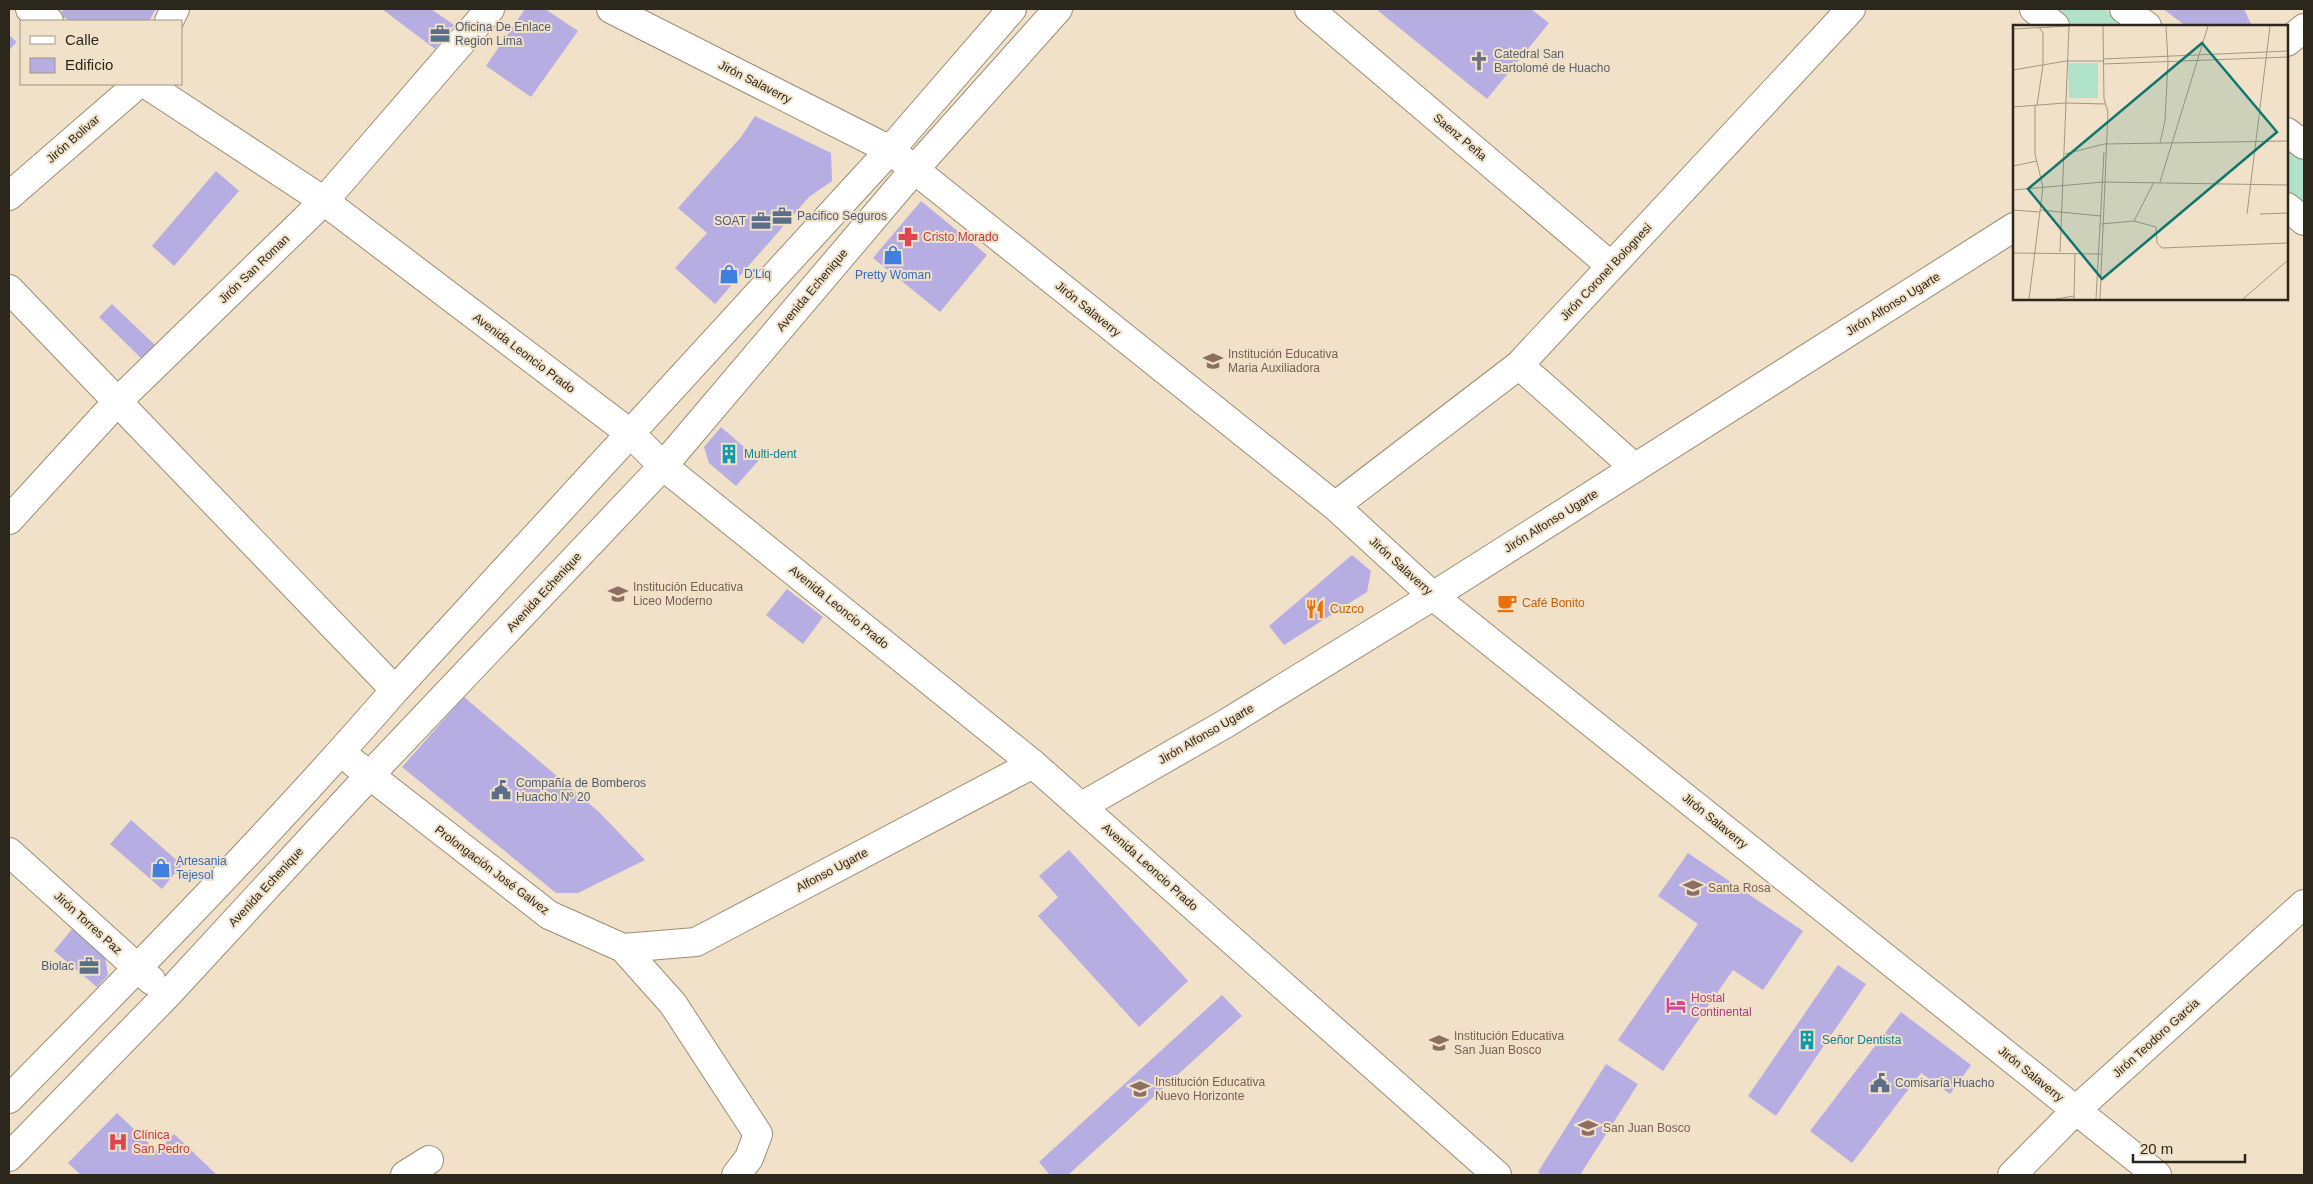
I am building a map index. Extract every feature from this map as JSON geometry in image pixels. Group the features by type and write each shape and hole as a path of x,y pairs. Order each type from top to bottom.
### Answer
{"street":[{"path":"30,9 47,20"},
{"name":"Jirón San Roman","path":"9,520 117,402 324,201 490,9"},
{"name":"Jirón Salaverry","path":"611,9 890,150 1335,506 1433,596 2157,1175"},
{"path":"9,1099 138,968 341,752 395,690 890,150 1012,9"},
{"name":"Avenida Echenique","path":"9,1157 167,995 369,776 664,466 914,170 1058,9"},
{"name":"Saenz Peña","path":"1309,9 1611,266"},
{"name":"Jirón Coronel Bolognesi","path":"1335,506 1519,365 1851,9"},
{"path":"2034,9 2054,25"},
{"path":"2124,9 2146,25"},
{"path":"2288,41 2304,28"},
{"name":"Jirón Bolivar","path":"9,196 137,85"},
{"name":"Avenida Leoncio Prado","path":"148,85 324,201 631,434 664,466 1033,764 1497,1175"},
{"path":"2288,133 2304,145"},
{"path":"2288,208 2304,221"},
{"name":"Jirón Alfonso Ugarte","path":"1082,806 1225,724 1433,596 2013,228"},
{"path":"9,290 395,690"},
{"path":"1519,365 1635,468"},
{"name":"Prolongación José Galvez","path":"341,752 369,776 550,915 623,948 673,1004 758,1134 749,1158 736,1175"},
{"name":"Alfonso Ugarte","path":"623,948 696,942 1033,764"},
{"name":"Jirón Torres Paz","path":"9,852 167,995"},
{"name":"Jirón Teodoro Garcia","path":"2012,1175 2076,1110 2304,904"},
{"path":"405,1175 429,1160"}],"green space":[{"path":"2052,9 2104,9 2127,25 2073,25"},
{"path":"2288,148 2304,160 2304,213 2288,200"}],"building":[{"path":"64,9 156,9 150,20 68,20 59,14"},
{"path":"382,9 431,9 454,25 435,49"},
{"path":"525,9 545,9 578,31 531,97 486,66"},
{"name":"Catedral San Bartolomé de Huacho","path":"1376,9 1531,9 1549,23 1487,99"},
{"path":"2163,9 2244,9 2252,25 2185,25"},
{"path":"9,35 17,42 9,50"},
{"path":"755,116 831,153 832,181 809,197 715,304 675,268 707,233 678,208 741,137"},
{"path":"216,171 239,191 174,266 152,246"},
{"path":"921,201 987,255 940,312 873,258"},
{"path":"112,304 156,346 143,360 99,317"},
{"name":"Multi-dent","path":"721,427 759,460 736,486 709,463 704,447"},
{"name":"Cuzco","path":"1352,555 1371,571 1367,592 1284,645 1269,626"},
{"path":"787,589 823,617 803,644 766,615"},
{"name":"Compañía de Bomberos Huacho Nº 20","path":"464,697 599,812 645,860 578,893 556,893 402,767"},
{"path":"131,820 182,865 162,889 110,844"},
{"path":"1069,850 1188,981 1139,1027 1038,916 1058,897 1039,876"},
{"name":"Hostal Continental","path":"1688,853 1803,931 1763,990 1733,970 1663,1071 1618,1040 1698,924 1658,896"},
{"name":"Biolac","path":"72,929 105,957 108,975 97,987 54,951"},
{"name":"Señor Dentista","path":"1838,965 1866,984 1776,1116 1748,1096"},
{"name":"Institución Educativa Nuevo Horizonte","path":"1222,995 1242,1016 1068,1175 1050,1175 1039,1162"},
{"name":"Comisaría Huacho","path":"1901,1012 1971,1065 1950,1094 1921,1073 1852,1163 1810,1131"},
{"name":"San Juan Bosco","path":"1606,1064 1638,1084 1580,1175 1542,1175 1538,1172"},
{"name":"Clínica San Pedro","path":"117,1113 157,1151 174,1134 217,1175 81,1175 68,1163"}],"place":[{"name":"Oficina De Enlace Region Lima","path":"440,34"},
{"name":"Catedral San Bartolomé de Huacho","path":"1479,61"},
{"name":"Pacifico Seguros","path":"782,216"},
{"name":"SOAT","path":"761,221"},
{"name":"Cristo Morado","path":"908,237"},
{"name":"Pretty Woman","path":"893,255"},
{"name":"D'Liq","path":"729,274"},
{"name":"Institución Educativa Maria Auxiliadora","path":"1213,361"},
{"name":"Multi-dent","path":"729,454"},
{"name":"Institución Educativa Liceo Moderno","path":"618,594"},
{"name":"Café Bonito","path":"1507,603"},
{"name":"Cuzco","path":"1315,609"},
{"name":"Compañía de Bomberos Huacho Nº 20","path":"501,790"},
{"name":"Artesania Tejesol","path":"161,868"},
{"name":"Santa Rosa","path":"1693,888"},
{"name":"Biolac","path":"89,966"},
{"name":"Hostal Continental","path":"1676,1005"},
{"name":"Señor Dentista","path":"1807,1040"},
{"name":"Institución Educativa San Juan Bosco","path":"1439,1043"},
{"name":"Comisaría Huacho","path":"1880,1083"},
{"name":"Institución Educativa Nuevo Horizonte","path":"1140,1089"},
{"name":"San Juan Bosco","path":"1588,1128"},
{"name":"Clínica San Pedro","path":"118,1142"}]}
